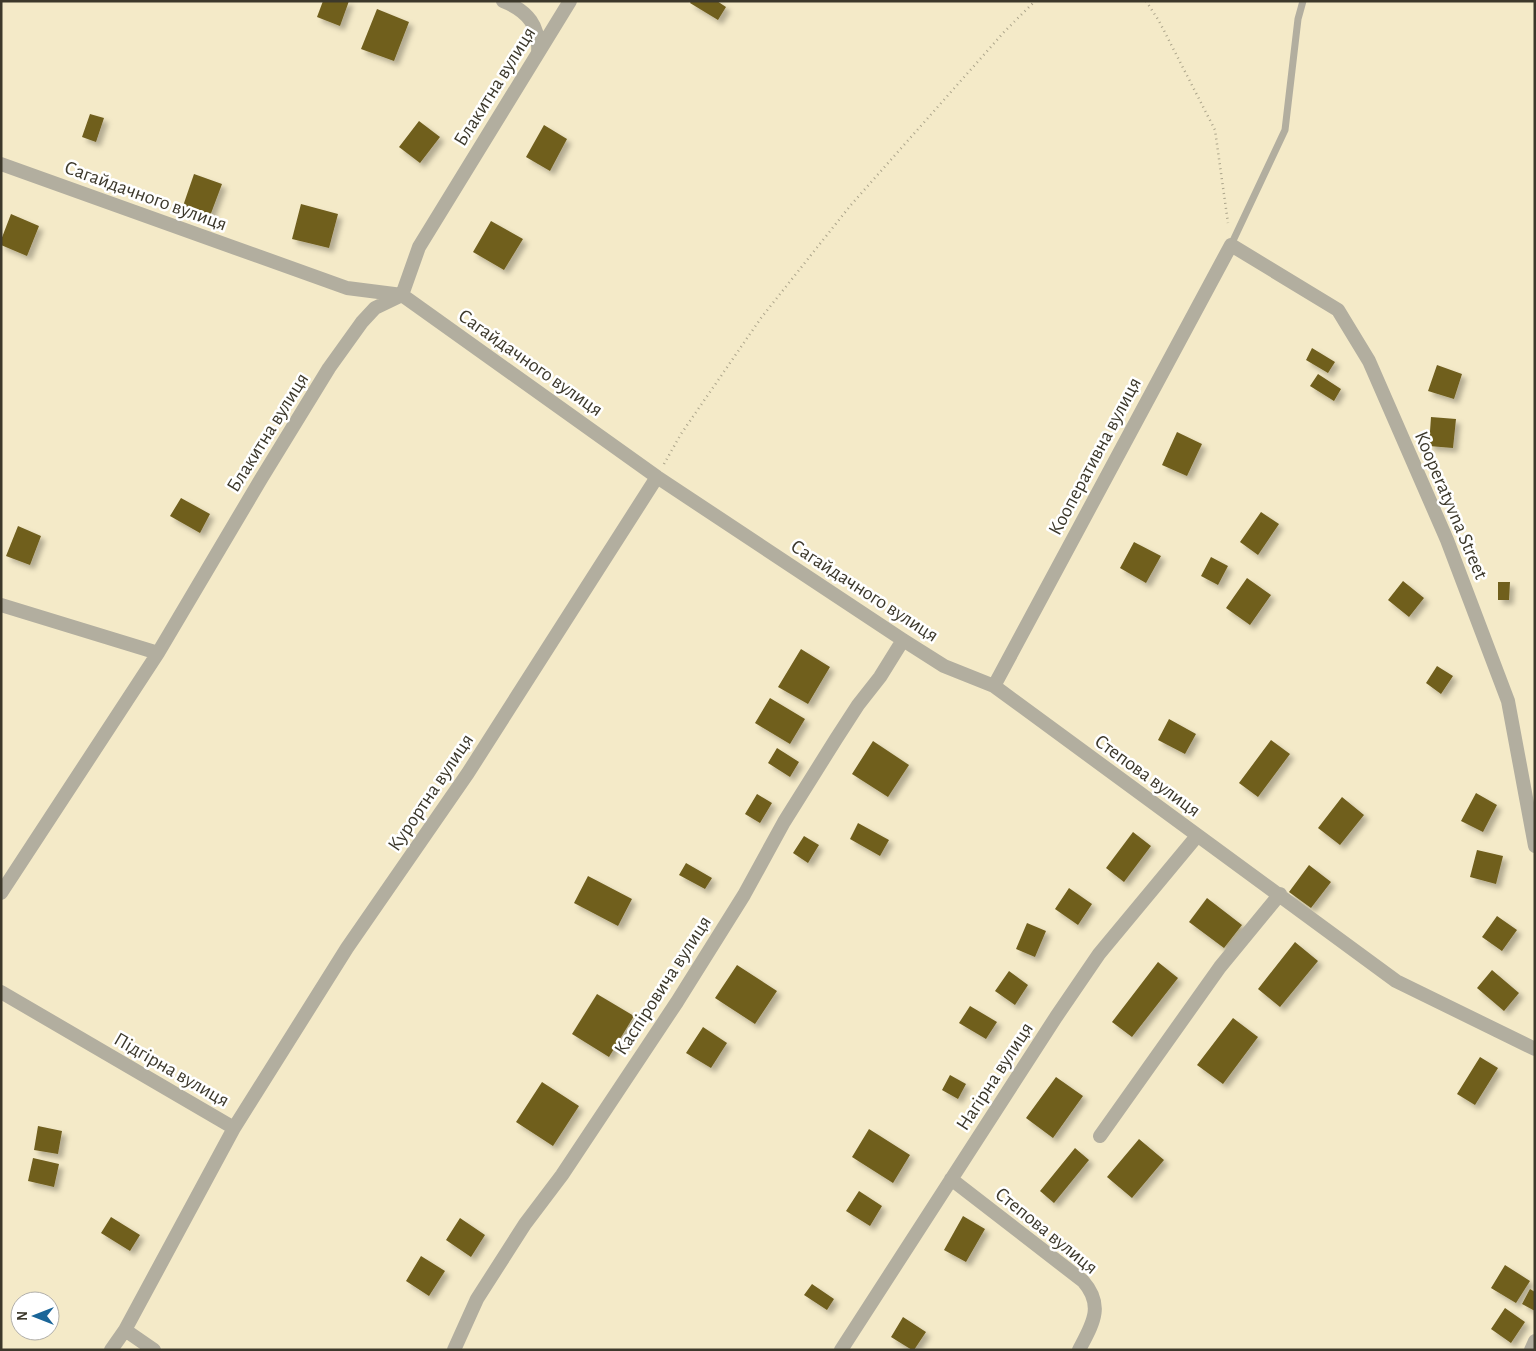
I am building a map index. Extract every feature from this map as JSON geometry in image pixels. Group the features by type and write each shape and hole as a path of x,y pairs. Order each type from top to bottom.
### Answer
{"street":[{"path":"503,1 524,12 531,21 536,31 538,53"},
{"name":"Блакитна вулиця","path":"1,893 158,652 261,479 335,361 362,322 375,308 402,295 419,246 570,1"},
{"name":"Сагайдачного вулиця","path":"1,164 346,288 402,295 658,477 903,640 944,666 994,686"},
{"name":"Кооперативна вулиця","path":"994,686 1231,245"},
{"name":"Kooperatyvna Street","path":"1231,245 1338,310 1369,360 1447,540 1508,701 1535,846"},
{"name":"Курортна вулиця","path":"234,1128 346,948 468,773 658,477"},
{"path":"1,605 158,652"},
{"name":"Каспіровича вулиця","path":"454,1350 477,1299 525,1224 562,1175 677,1002 744,894 784,822 858,705 880,677 903,640"},
{"name":"Степова вулиця","path":"994,686 1280,894 1396,981 1535,1049"},
{"name":"Нагірна вулиця","path":"841,1350 1056,1017 1100,954 1198,836"},
{"path":"1100,1136 1220,967 1280,894"},
{"name":"Підгірна вулиця","path":"1,992 234,1128 125,1330 111,1350"},
{"name":"Степова вулиця","path":"952,1179 1083,1281 1088,1287 1093,1295 1094,1320 1079,1350"},
{"path":"125,1330 154,1350"},
{"path":"1531,1350 1535,1342"}],"lane":[{"path":"1231,245 1285,130 1298,19 1303,1"}],"path":[{"path":"658,477 681,434 761,318 850,206 1004,32 1035,1"},
{"path":"1146,1 1159,21 1216,130 1231,245"}],"building":[{"path":"323,1 349,1 340,26 317,17"},
{"path":"691,1 717,1 726,7 718,20 690,3"},
{"path":"377,9 409,22 394,61 361,49"},
{"path":"90,114 104,118 96,142 82,137"},
{"path":"419,121 440,137 420,163 399,147"},
{"path":"544,125 567,139 550,171 526,157"},
{"path":"194,174 222,184 210,216 183,206"},
{"path":"301,204 338,214 329,248 292,239"},
{"path":"11,214 39,226 27,256 1,245 1,240"},
{"path":"491,221 523,239 504,270 473,252"},
{"path":"1312,348 1335,362 1328,373 1306,360"},
{"path":"1437,365 1462,374 1454,399 1428,391"},
{"path":"1318,374 1341,389 1334,401 1310,386"},
{"path":"1431,417 1456,419 1453,448 1429,446"},
{"path":"1177,432 1202,444 1187,476 1162,465"},
{"path":"181,498 210,514 200,533 170,516"},
{"path":"1261,512 1279,524 1258,555 1240,542"},
{"path":"18,526 41,536 30,565 6,556"},
{"path":"1134,542 1161,556 1146,583 1120,568"},
{"path":"1211,557 1228,566 1218,585 1201,576"},
{"path":"1247,578 1271,595 1250,625 1226,608"},
{"path":"1403,581 1424,598 1409,617 1388,600"},
{"path":"1498,582 1510,582 1509,600 1498,600"},
{"path":"801,649 830,667 808,704 778,687"},
{"path":"1437,666 1453,676 1441,694 1426,683"},
{"path":"770,698 805,719 790,744 755,723"},
{"path":"1169,719 1196,734 1185,754 1158,740"},
{"path":"1271,740 1290,754 1258,797 1239,783"},
{"path":"873,741 909,765 888,797 852,774"},
{"path":"777,748 799,762 790,777 768,763"},
{"path":"1476,793 1497,805 1483,832 1461,821"},
{"path":"757,794 772,803 760,823 745,814"},
{"path":"1342,797 1364,815 1340,845 1318,828"},
{"path":"858,823 889,840 880,856 850,839"},
{"path":"1133,832 1151,846 1124,882 1106,868"},
{"path":"804,836 819,845 808,863 793,853"},
{"path":"1477,850 1503,856 1496,884 1470,877"},
{"path":"686,863 712,878 705,889 679,875"},
{"path":"1309,865 1331,882 1311,908 1289,892"},
{"path":"588,876 632,899 618,926 574,903"},
{"path":"1069,888 1092,904 1078,925 1055,909"},
{"path":"1207,898 1242,925 1224,948 1189,922"},
{"path":"1497,916 1517,930 1502,951 1482,937"},
{"path":"1027,923 1046,931 1035,957 1016,949"},
{"path":"1295,942 1318,961 1280,1007 1258,989"},
{"path":"1158,962 1178,978 1132,1037 1112,1022"},
{"path":"737,965 777,991 755,1024 715,998"},
{"path":"1492,970 1519,993 1504,1011 1477,988"},
{"path":"1009,971 1028,985 1015,1005 995,991"},
{"path":"597,994 634,1016 609,1057 572,1034"},
{"path":"970,1006 997,1022 986,1039 959,1023"},
{"path":"1233,1018 1258,1037 1223,1084 1197,1065"},
{"path":"703,1027 727,1043 711,1068 686,1053"},
{"path":"1480,1057 1498,1068 1475,1105 1457,1094"},
{"path":"950,1075 966,1084 958,1099 942,1090"},
{"path":"1056,1077 1083,1096 1053,1138 1026,1118"},
{"path":"542,1082 579,1106 553,1146 516,1122"},
{"path":"38,1126 62,1131 58,1154 34,1150"},
{"path":"869,1129 910,1155 893,1183 852,1157"},
{"path":"1139,1139 1164,1160 1132,1198 1107,1177"},
{"path":"1075,1148 1089,1160 1054,1203 1040,1191"},
{"path":"33,1158 59,1164 54,1187 28,1181"},
{"path":"859,1191 882,1206 870,1226 846,1211"},
{"path":"963,1216 985,1229 966,1262 944,1250"},
{"path":"111,1217 140,1235 130,1251 101,1233"},
{"path":"460,1218 485,1235 471,1257 446,1240"},
{"path":"421,1256 445,1271 429,1296 406,1281"},
{"path":"1505,1265 1530,1281 1516,1303 1491,1288"},
{"path":"812,1284 834,1299 827,1310 804,1295"},
{"path":"1530,1289 1535,1292 1535,1311 1522,1304"},
{"path":"1505,1308 1525,1322 1511,1343 1491,1329"},
{"path":"903,1317 926,1332 914,1350 891,1337"}]}
